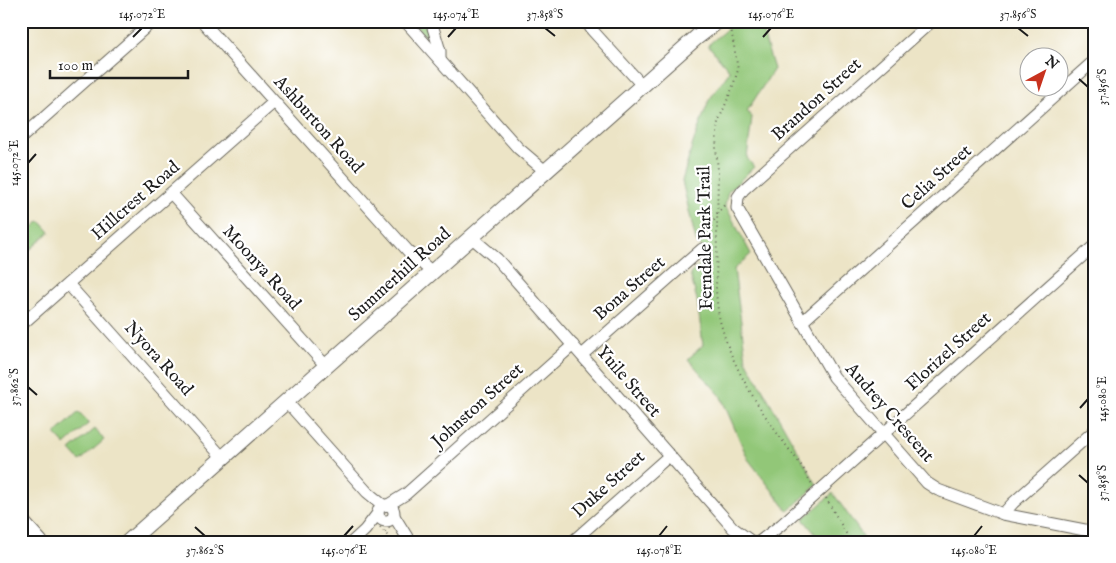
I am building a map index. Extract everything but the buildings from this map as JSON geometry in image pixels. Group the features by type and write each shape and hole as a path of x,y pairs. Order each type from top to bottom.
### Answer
{"main road":[{"name":"Summerhill Road","path":"697,37 710,21"},
{"name":"Summerhill Road","path":"128,542 642,85 718,21"},
{"path":"21,521 34,540"}],"street":[{"path":"21,138 154,21"},
{"name":"Ashburton Road","path":"202,21 428,275"},
{"path":"405,21 542,174"},
{"path":"431,21 440,50 440,60"},
{"path":"586,21 642,85"},
{"name":"Brandon Street","path":"739,211 737,201 742,190 932,21"},
{"name":"Celia Street","path":"802,322 1095,60"},
{"name":"Hillcrest Road","path":"21,325 274,102"},
{"name":"Moonya Road","path":"171,193 326,366"},
{"name":"Audrey Crescent","path":"739,211 834,378 930,486 1003,514 1095,532"},
{"name":"Yuile Street","path":"475,233 670,455 743,542"},
{"name":"Florizel Street","path":"766,542 819,491 1095,245"},
{"name":"Bona Street","path":"582,355 698,247"},
{"name":"Nyora Road","path":"68,284 223,458"},
{"name":"Johnston Street","path":"352,542 385,515 573,345"},
{"path":"286,401 408,539"},
{"path":"1003,514 1095,430"},
{"name":"Duke Street","path":"572,542 670,455"},
{"name":"Florizel Street","path":"759,542 781,526"},
{"name":"Yuile Street","path":"733,528 752,542"}],"path":[{"name":"Ferndale Park Trail","path":"729,21 732,29 738,70 718,122 716,147 718,171 716,290 721,328 727,345 751,394 789,450 800,462 808,479 828,502 850,542"},
{"path":"698,247 726,203"},
{"path":"385,515 393,542"}],"green space":[{"path":"411,21 425,21 430,40 429,40"},
{"path":"736,21 759,21 774,69 747,111 752,117 747,158 754,167 728,192 725,205 751,254 734,269 746,360 817,485 788,511 748,459 720,395 688,359 703,345 697,300 690,274 709,256 696,241 682,181 693,143 709,100 730,71 708,45"},
{"path":"40,221 50,232 25,254 21,249 21,237"},
{"path":"79,412 89,423 65,445 55,434"},
{"path":"95,429 104,440 80,461 70,450"},
{"path":"833,493 867,542 822,542 803,519"}]}
